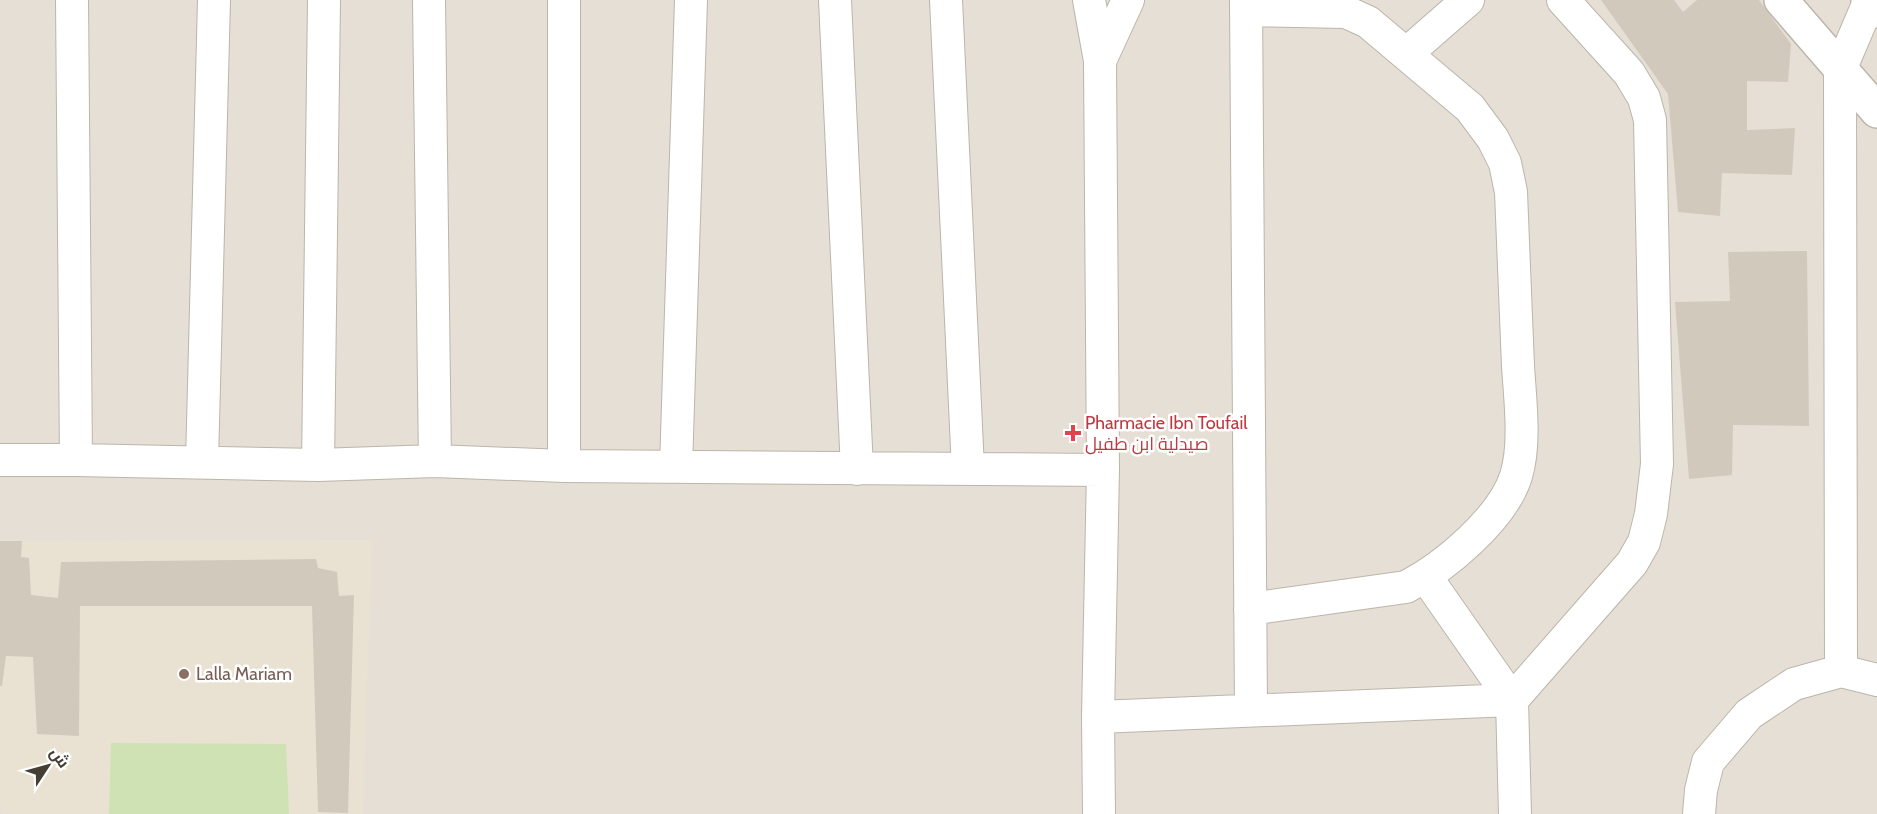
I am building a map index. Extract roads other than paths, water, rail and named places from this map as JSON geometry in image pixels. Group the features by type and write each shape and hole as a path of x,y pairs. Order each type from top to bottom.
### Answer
{"street":[{"path":"72,0 76,460"},
{"path":"202,462 214,0"},
{"path":"318,465 324,0"},
{"path":"429,0 435,461"},
{"path":"564,0 564,466"},
{"path":"676,467 691,0"},
{"path":"835,0 857,469"},
{"path":"946,0 968,469"},
{"path":"1089,0 1100,61 1103,470 1098,717 1099,814"},
{"path":"1100,61 1128,0"},
{"path":"1406,54 1468,0"},
{"path":"1098,717 1512,700 1632,564 1644,542 1652,514 1657,464 1650,120 1644,98 1629,73 1563,0"},
{"path":"1781,0 1877,111"},
{"path":"1840,671 1840,70 1871,4"},
{"path":"1250,609 1406,587 1426,577 1439,568 1487,523 1506,500 1516,474 1521,432 1511,192 1505,163 1492,139 1470,108 1368,22 1346,12 1246,5 1250,609 1251,711"},
{"path":"0,460 318,465 435,461 564,466 1103,470"},
{"path":"1426,577 1512,700 1515,814"},
{"path":"1699,814 1701,790 1708,762 1749,714 1794,684 1840,671 1877,680"}],"place":[{"name":"Pharmacie Ibn Toufail صيدلية ابن طفيل","path":"1073,433"},
{"name":"Lalla Mariam","path":"184,674"}]}
